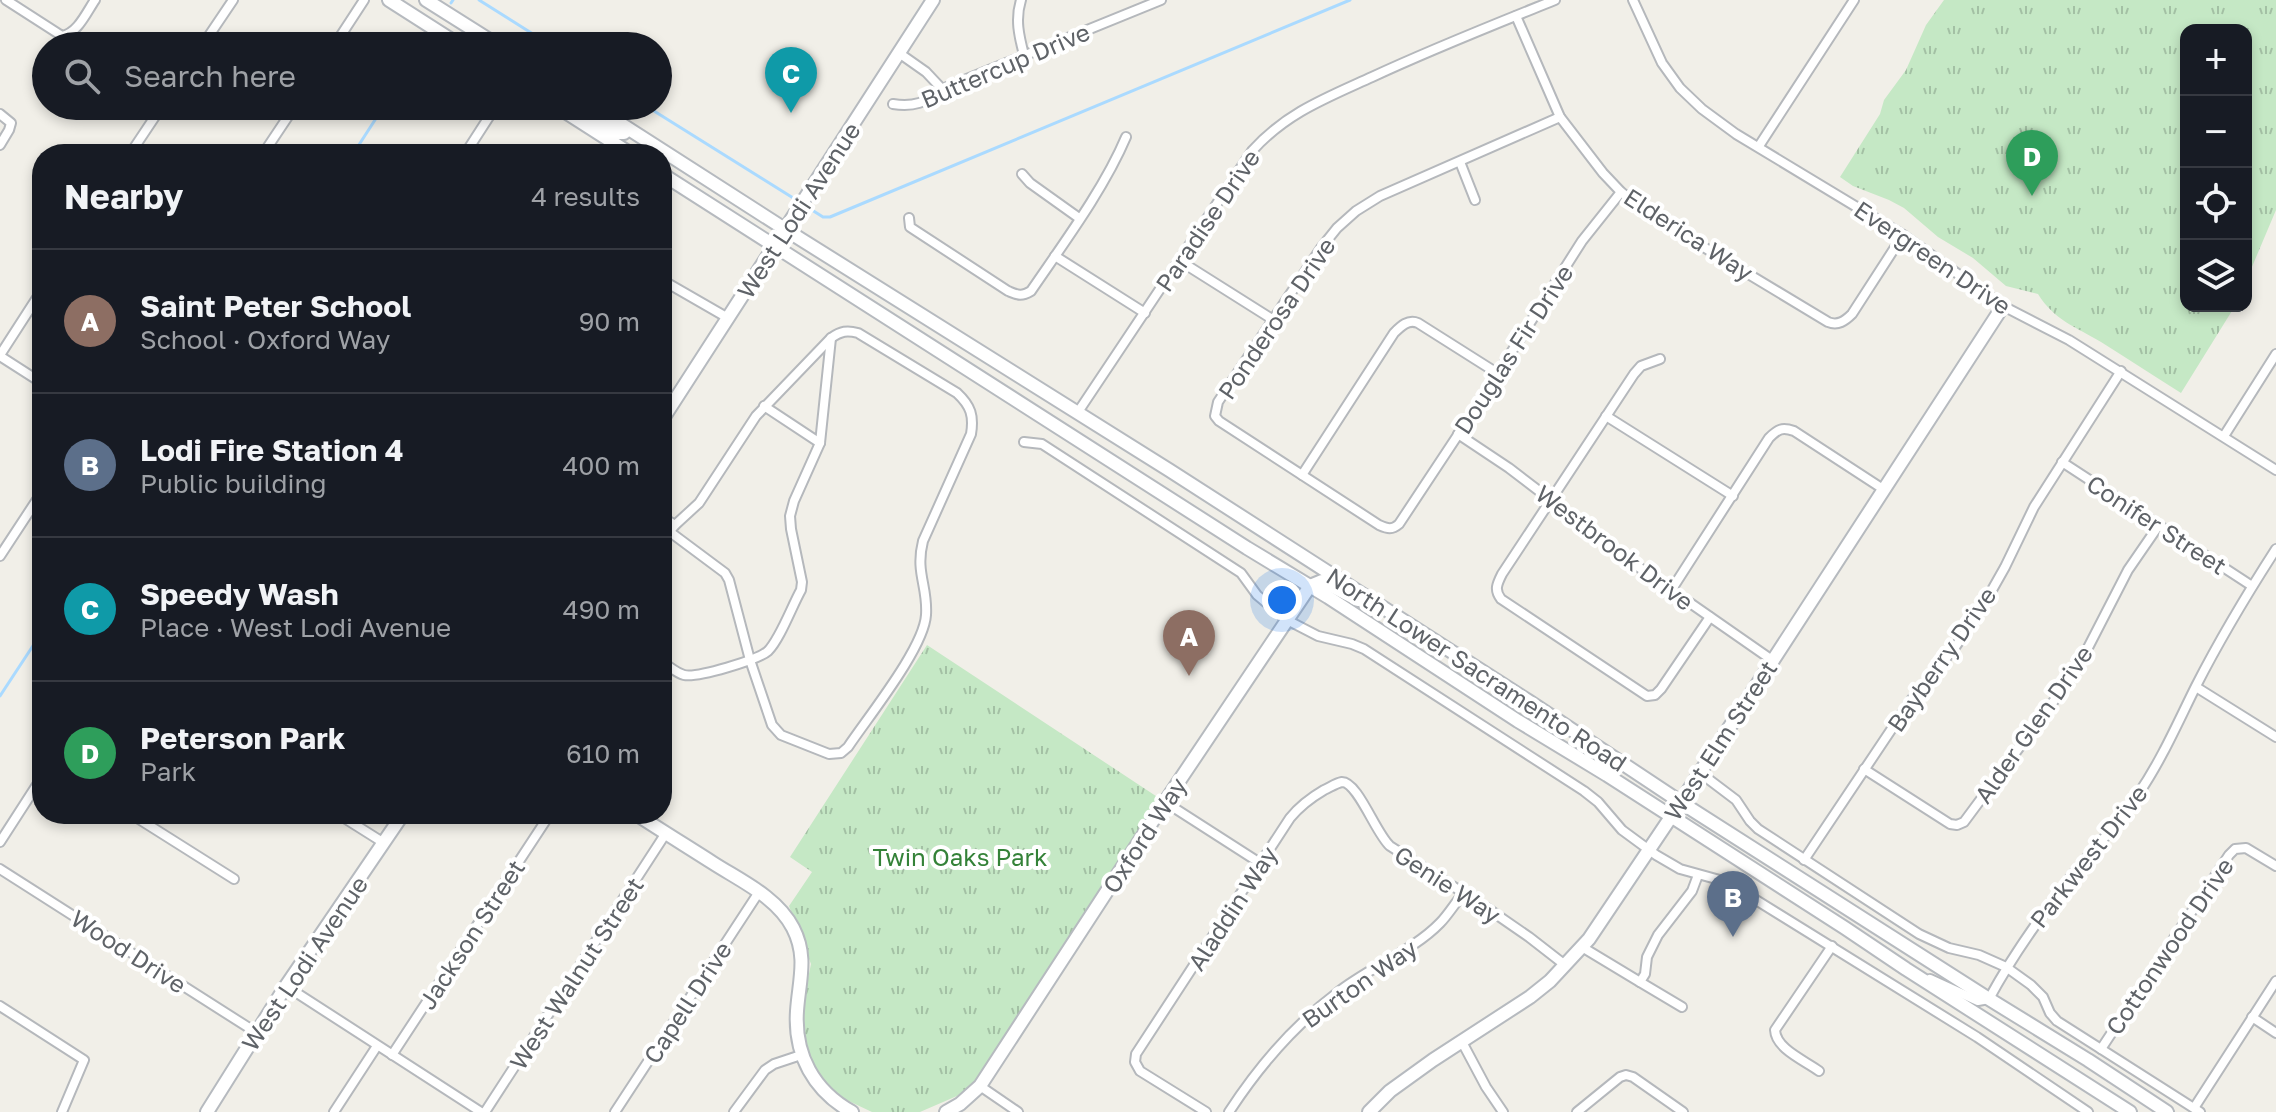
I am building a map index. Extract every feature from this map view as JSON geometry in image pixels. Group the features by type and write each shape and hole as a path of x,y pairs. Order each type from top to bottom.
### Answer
{"main road":[{"path":"389,0 439,32"},
{"path":"426,0 477,32"},
{"name":"West Lodi Avenue","path":"672,405 933,0"},
{"path":"578,120 615,144"},
{"path":"594,120 615,133 624,133 628,129"},
{"name":"North Lower Sacramento Road","path":"614,120 652,144"},
{"name":"North Lower Sacramento Road","path":"672,157 1078,412 2167,1112"},
{"name":"North Lower Sacramento Road","path":"672,180 2130,1112"},
{"name":"West Elm Street","path":"1369,1112 1390,1091 1433,1060 1530,997 1582,947 1681,802 2003,306"},
{"path":"1034,410 1063,420 1078,412"},
{"path":"1310,586 1322,581 1380,613 1401,619"},
{"name":"Oxford Way","path":"946,1112 980,1086 1310,586"},
{"name":"West Lodi Avenue","path":"207,1112 286,986 396,824"},
{"path":"652,824 759,892 781,911 793,928 801,951 803,976 797,1011 801,1055 811,1076 825,1094 852,1112"}],"street":[{"path":"0,9 6,0 56,32"},
{"path":"73,32 95,0"},
{"path":"211,32 233,0"},
{"path":"343,32 364,0"},
{"path":"1021,0 1018,34 1024,55"},
{"name":"Buttercup Drive","path":"893,104 916,105 932,98 942,89 1161,0"},
{"name":"Paradise Drive","path":"1078,412 1252,151 1277,125 1359,83 1555,0"},
{"name":"Evergreen Drive","path":"1633,0 1651,42 1680,88 1736,134 1903,235 2003,306 2121,371 2276,470"},
{"path":"1759,146 1854,0"},
{"name":"Elderica Way","path":"1516,16 1560,117 1621,192 1662,222 1832,324 1845,321 1852,314 1903,235"},
{"path":"899,53 926,72 942,89"},
{"path":"0,114 11,123 0,145"},
{"name":"Ponderosa Drive","path":"1302,475 1217,419 1215,409 1321,248 1356,211 1380,196 1560,117"},
{"path":"137,144 153,120"},
{"path":"270,144 286,120"},
{"path":"471,144 487,120"},
{"path":"909,218 910,227 1001,287 1023,295 1031,291 1055,256 1118,156 1126,137"},
{"path":"1460,162 1475,200"},
{"path":"1022,174 1079,218"},
{"name":"Douglas Fir Drive","path":"1302,475 1387,529 1399,524 1582,241 1621,192"},
{"path":"1055,256 1145,313"},
{"path":"1180,261 1272,319"},
{"path":"672,286 728,318"},
{"path":"32,306 0,356 32,377"},
{"path":"1302,475 1402,325 1414,321 1418,323 1497,373"},
{"path":"672,530 699,503 764,406 840,332 849,330 858,333 957,393 972,412 971,434 923,541 919,557 926,616 922,635 855,737 841,753 829,754 799,743 781,735 772,725 750,660 729,580 725,573 672,538"},
{"path":"0,334 10,340"},
{"path":"672,668 685,675 697,674 766,653 801,590 790,516 820,443 831,338"},
{"path":"2224,436 2276,354"},
{"path":"1660,359 1641,366 1502,574 1496,593 1647,696 1655,695 1666,682 1710,617"},
{"name":"Bayberry Drive","path":"1804,860 1911,700 1979,613 2034,507 2121,371"},
{"path":"764,406 820,443"},
{"path":"1606,416 1733,496"},
{"path":"1672,589 1776,430 1785,428 1794,431 1883,489"},
{"name":"Westbrook Drive","path":"1458,434 1552,499 1637,566 1772,660"},
{"path":"1024,442 1042,444 1241,573 1257,595 1287,620 1327,640 1364,649 1584,791 1622,830 1647,850 1680,869 1727,882 1977,1037 2088,1112"},
{"name":"Conifer Street","path":"2062,462 2252,586"},
{"path":"0,556 32,507"},
{"name":"Alder Glen Drive","path":"1864,769 1950,824 1964,822 2076,671 2128,570 2159,525"},
{"name":"Parkwest Drive","path":"1989,999 2006,967 2071,876 2140,792 2252,586 2276,549"},
{"path":"2196,687 2276,737"},
{"path":"1699,772 1736,800 1758,829 1934,942 1979,955 2006,967 2043,997 2057,1021 2197,1110 2276,981"},
{"name":"Aladdin Way","path":"1206,1112 1140,1071 1136,1054 1297,810 1339,783 1351,785"},
{"name":"Genie Way","path":"1351,785 1385,842 1529,937 1565,965"},
{"path":"0,842 32,792"},
{"path":"1165,802 1260,863"},
{"path":"147,824 234,879"},
{"path":"354,824 384,843"},
{"name":"Jackson Street","path":"392,1055 543,824"},
{"name":"West Walnut Street","path":"483,1112 666,833"},
{"name":"Cottonwood Drive","path":"2101,1049 2229,855 2235,849 2246,848 2276,866"},
{"name":"Wood Drive","path":"0,869 257,1033"},
{"path":"1640,982 1645,974 1647,957 1658,935 1692,891 1698,875"},
{"name":"Capell Drive","path":"615,1112 759,892"},
{"name":"Burton Way","path":"1229,1112 1262,1064 1299,1024 1359,977 1425,936 1441,922 1463,894"},
{"path":"1819,1071 1781,1045 1775,1037 1775,1030 1832,946"},
{"path":"1582,947 1682,1007"},
{"path":"1906,969 1978,1001 1989,999"},
{"path":"286,986 483,1112"},
{"path":"0,1006 84,1060 62,1112"},
{"path":"2252,1017 2276,1033"},
{"path":"1462,1042 1503,1112"},
{"path":"334,1112 377,1046"},
{"path":"734,1112 765,1070 801,1055"},
{"path":"1577,1112 1626,1075 1683,1112"},
{"path":"980,1086 1018,1112"}],"green space":[{"path":"1944,0 2276,0 2276,210 2252,267 2252,24 2180,24 2180,312 2231,312 2181,393 2066,322 2038,294 2006,286 1904,208 1853,186 1840,177 1880,114 1884,100 1906,70 1926,25"},
{"name":"Twin Oaks Park","path":"927,645 1165,802 980,1086 920,1112 872,1112 821,1088 797,1032 811,964 789,906 812,872 790,857"}],"waterway":[{"path":"479,0 530,32"},
{"path":"804,205 823,217 830,217 1350,0"},
{"path":"359,144 375,120"},
{"path":"668,120 798,201"},
{"path":"0,696 32,647"}],"place":[{"name":"Speedy Wash","path":"791,113"},
{"name":"Peterson Park","path":"2032,196"},
{"name":"Saint Peter School","path":"1189,676"},
{"name":"Lodi Fire Station 4","path":"1733,937"}]}
